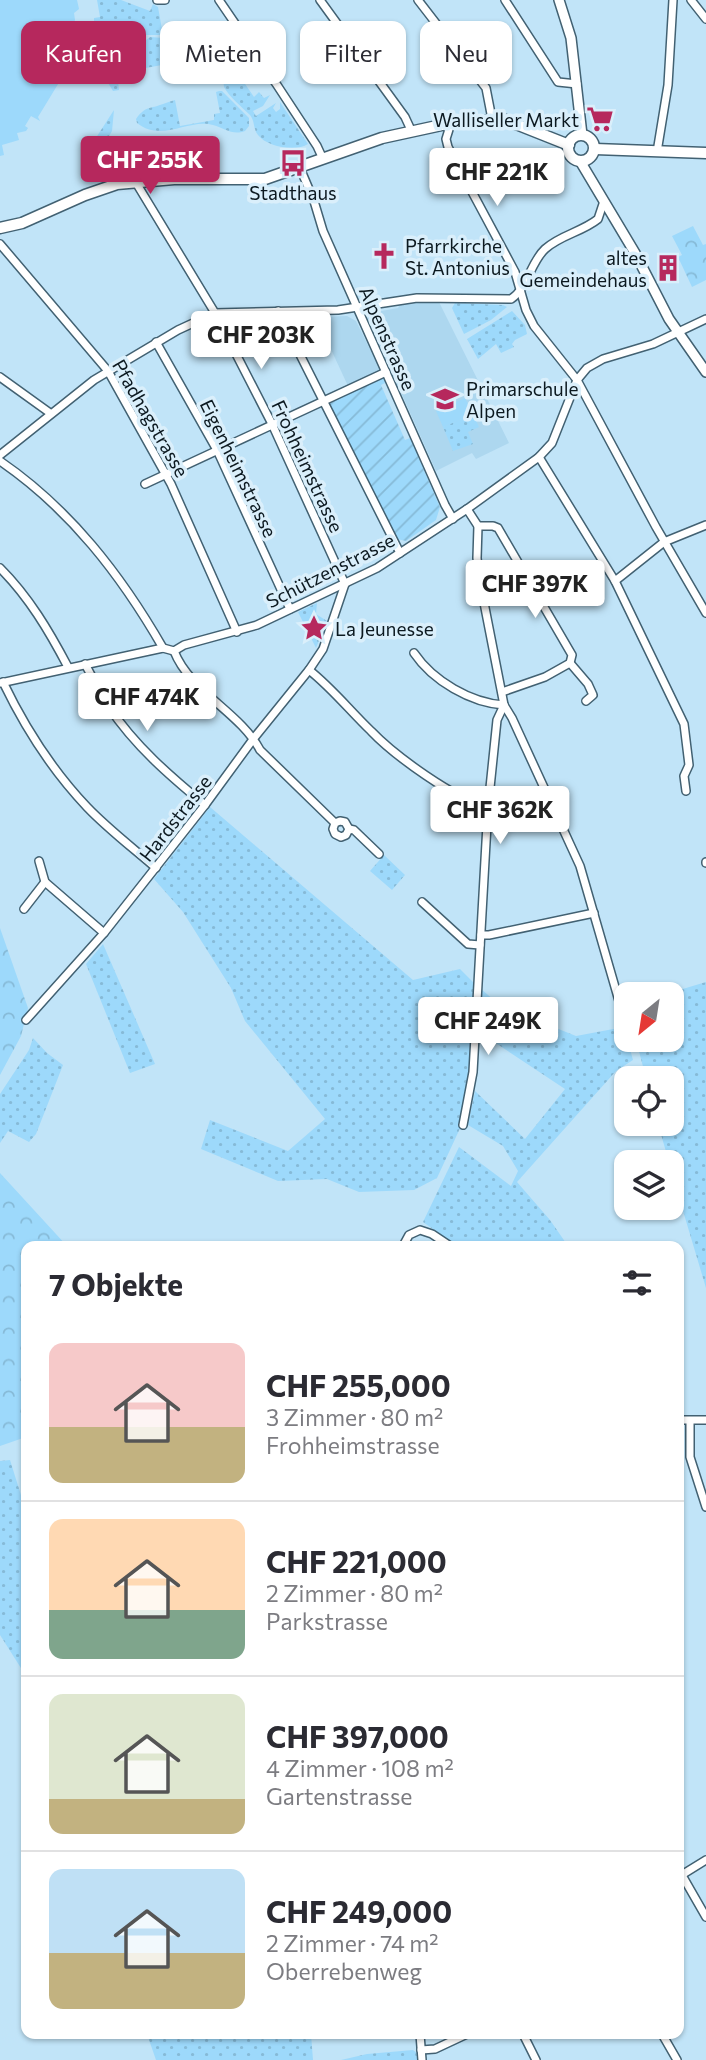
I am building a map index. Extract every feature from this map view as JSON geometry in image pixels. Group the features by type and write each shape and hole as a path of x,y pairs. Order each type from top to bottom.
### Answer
{"main road":[{"path":"0,228 22,223 101,188 135,181 252,180 281,175 411,130 451,123 492,119 516,122 569,145"},
{"path":"582,135 590,138 594,149 588,160 580,161 570,156 569,145 574,138 582,135"},
{"path":"594,149 706,153"}],"street":[{"path":"157,0 165,0"},
{"path":"219,0 323,159"},
{"path":"320,0 405,117 411,130"},
{"path":"418,0 486,88 492,119"},
{"path":"505,0 558,82 578,83"},
{"path":"559,0 571,38 582,135"},
{"path":"657,152 668,85 673,0"},
{"path":"691,0 706,19"},
{"path":"451,123 446,139 448,147 515,272 526,310 534,326 577,380 664,542 706,613"},
{"path":"580,161 635,253 678,333 706,372"},
{"name":"Alpenstrasse","path":"300,168 323,231 444,505 453,519"},
{"name":"Frohheimstrasse","path":"135,181 215,313 272,424 345,584"},
{"path":"0,455 50,413 108,371 156,342 215,313 357,308 417,298 511,299 521,289 545,249 589,227 598,219 604,201"},
{"name":"Pfadhagstrasse","path":"0,244 108,371 166,474 237,632"},
{"path":"278,311 400,553"},
{"path":"577,380 587,368 603,359 643,347 706,319"},
{"name":"Eigenheimstrasse","path":"156,342 217,450 290,610"},
{"path":"145,484 386,372"},
{"path":"0,377 50,413"},
{"name":"Schützenstrasse","path":"174,651 184,645 237,632 345,584 453,519 539,457 552,443 577,380"},
{"path":"539,457 615,580 684,724 689,765 684,776 686,791"},
{"path":"0,461 29,482 91,543 135,602 163,648"},
{"path":"467,509 478,526 479,577 504,705 580,866 614,983"},
{"path":"615,580 664,542 706,525"},
{"path":"478,526 493,526 503,535 572,655 570,663 545,677 502,692"},
{"path":"0,568 31,603 68,667"},
{"name":"Hardstrasse","path":"26,1020 104,933 309,670 323,649 345,584"},
{"path":"156,868 89,809 65,782 35,742 2,683 163,648 174,651 178,663 254,738 260,750 335,823"},
{"path":"414,653 424,667 452,687 485,704 504,705"},
{"path":"570,663 588,684 593,695 586,701"},
{"path":"85,664 109,707 134,740 170,776 205,805"},
{"path":"309,670 373,734 431,779 477,805 488,807"},
{"path":"463,1125 473,1072 488,807 497,720 504,705"},
{"path":"335,823 345,822 349,829 354,830 380,854"},
{"path":"335,823 333,829 338,836 344,836 349,829"},
{"path":"38,861 45,882 104,933"},
{"path":"24,909 45,882"},
{"path":"422,902 468,944 480,945"},
{"path":"481,934 489,935 594,912"},
{"path":"406,1241 420,1230 442,1241"},
{"path":"684,1420 706,1419"},
{"path":"690,1421 690,1457 706,1507"},
{"path":"684,1872 706,1860"},
{"path":"684,1881 706,1917"},
{"path":"420,2039 422,2060"},
{"path":"421,2050 435,2049 456,2039"},
{"path":"526,2039 536,2060"},
{"path":"665,2039 677,2060"}],"shaded area":[{"name":"Primarschule Alpen","path":"439,302 509,443 476,459 472,453 436,471 368,318 370,313 398,308 400,304"},
{"path":"347,316 356,321 380,369 348,386 316,317"}],"green space":[{"path":"0,0 77,0 79,9 74,13 75,21 21,21 21,84 58,84 38,117 40,121 31,116 25,126 28,128 26,131 17,133 19,140 2,145 4,155 0,156"},
{"path":"97,0 121,0 150,11 153,4 158,7 160,35 146,35 146,21 94,21 94,18 100,17"},
{"path":"150,37 160,38 160,65 146,68 146,40"},
{"path":"109,84 118,84 119,90 113,91"},
{"path":"224,84 245,84 254,97 259,92 264,98 270,95 263,106 253,111 256,116 276,103 273,108 276,112 280,109 280,102 308,144 296,148 282,147 262,139 255,130 250,115"},
{"path":"222,91 249,118 249,126 245,131 232,132 204,124 156,131 137,123 136,119 145,110 175,100 180,126 214,120 214,114 220,113 216,92"},
{"path":"114,110 112,131 99,153 90,147"},
{"path":"693,226 703,245 706,244 706,280 692,287 678,257 682,255 672,236"},
{"path":"455,303 507,307 491,320 464,334 452,308"},
{"path":"512,311 525,325 527,334 515,340 512,344 514,347 501,353 496,344 478,359 467,339"},
{"path":"384,377 387,382 381,385 405,440 410,438 440,507 436,520 406,541 397,539 329,403"},
{"path":"465,398 473,414 443,427 436,411"},
{"path":"473,414 479,427 468,432 473,444 453,451 443,427"},
{"path":"317,603 316,614 327,621 323,631 316,635 320,638 316,648 298,612"},
{"path":"210,807 413,980 460,969 475,984 471,1069 462,1124 437,1178 414,1190 359,1192 327,1179 278,1181 201,1149 210,1120 288,1151 325,1119 245,1021 231,988 183,912 154,879"},
{"path":"384,855 405,875 392,890 370,871"},
{"path":"0,928 28,1008 21,1036 0,1075"},
{"path":"103,944 155,1064 130,1073 86,964"},
{"path":"706,982 706,1288 684,1214 684,1150 666,1150 661,1136 684,1136 684,1066 643,1066 639,1052 684,1052 684,989"},
{"path":"481,989 501,1006 576,1036 614,1029 614,1052 631,1052 633,1060 624,1066 614,1066 614,1073 517,1182 565,1241 450,1241 423,1222 459,1147 511,1186 518,1171 503,1146 468,1125 475,1091 525,1139 565,1089 479,1032"},
{"path":"33,1038 63,1065 36,1134 29,1142 8,1131 0,1143 0,1094 29,1050"},
{"path":"0,1173 62,1241 21,1241 21,1439 0,1446"},
{"path":"10,1460 21,1495 21,1668 0,1635 0,1461"},
{"path":"149,2039 311,2039 313,2060 156,2060"},
{"path":"413,2050 417,2053 418,2060 341,2060 367,2054"}],"place":[{"name":"Walliseller Markt","path":"600,119"},
{"name":"Stadthaus","path":"293,163"},
{"name":"Pfarrkirche St. Antonius","path":"384,256"},
{"name":"altes Gemeindehaus","path":"668,268"},
{"name":"Primarschule Alpen","path":"445,399"},
{"name":"La Jeunesse","path":"314,628"}]}
